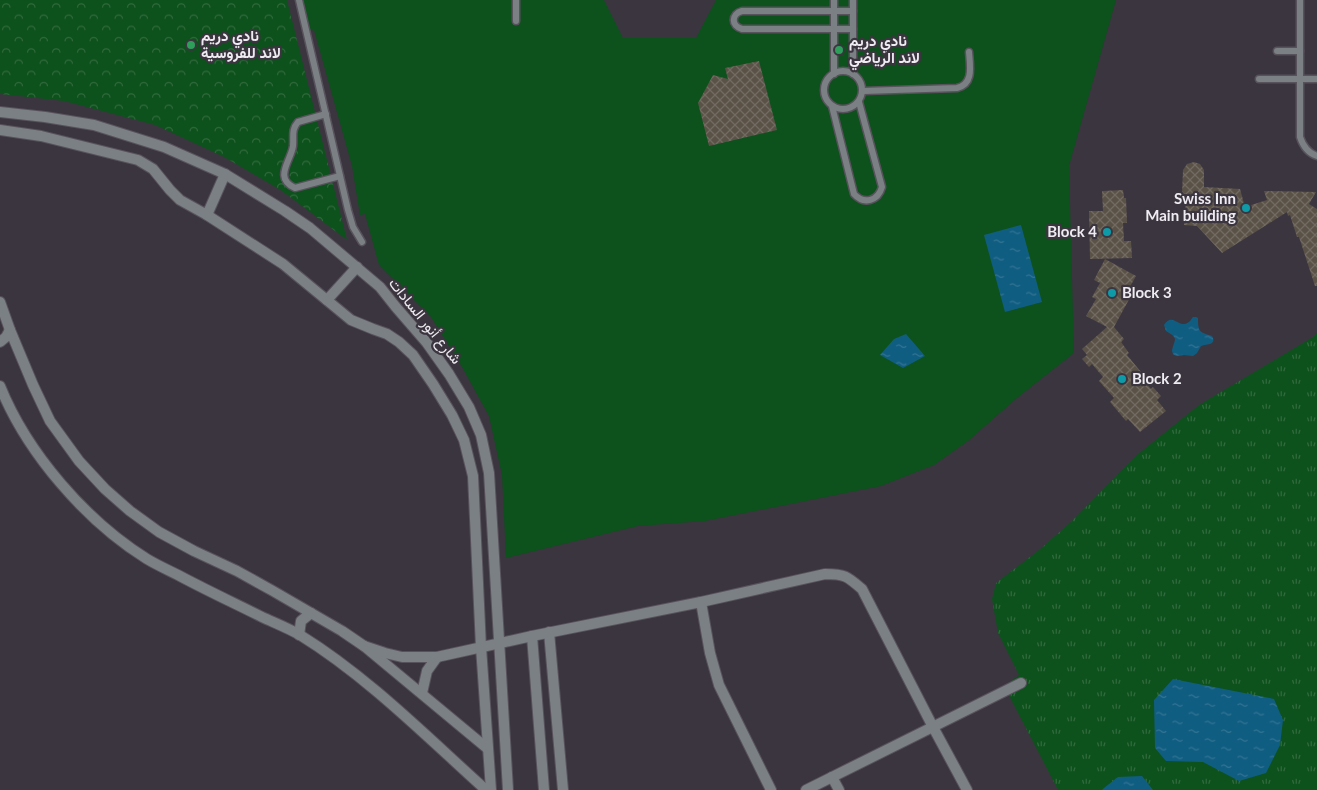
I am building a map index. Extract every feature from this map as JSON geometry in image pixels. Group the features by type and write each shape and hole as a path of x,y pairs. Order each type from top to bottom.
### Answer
{"street":[{"name":"شارع أنور السادات","path":"0,112 44,116 94,125 164,147 225,174 310,228 357,267 380,287 427,343 469,407 482,435 489,473 508,790"},
{"name":"شارع أنور السادات","path":"0,130 41,136 138,160 153,169 180,200 207,215 283,264 351,320 387,334 400,342 412,355 452,415 464,440 473,476 481,646 491,790"},
{"path":"207,215 225,174"},
{"path":"327,300 357,267"},
{"path":"0,302 33,386 50,421 79,461 130,511 159,532 237,571 342,631 364,646 488,748"},
{"path":"0,342 10,330"},
{"path":"0,386 27,437 52,473 82,507 116,537 148,560 299,635 370,686 486,790"},
{"path":"364,646 402,657 437,657 481,646 701,602 824,574 840,574 853,581 862,589 967,790"},
{"path":"701,602 710,653 719,685 770,790"},
{"path":"299,635 301,621 311,613"},
{"path":"549,632 563,790"},
{"path":"532,636 544,790"},
{"path":"422,693 427,671 437,657"},
{"path":"806,790 1021,683"},
{"path":"832,777 839,790"}],"lane":[{"path":"299,0 352,227 362,242"},
{"path":"516,0 516,21"},
{"path":"834,0 834,74"},
{"path":"853,0 853,74"},
{"path":"1300,0 1300,137 1306,149 1317,156"},
{"path":"853,11 742,11 738,12 733,20 734,24 742,29 853,29"},
{"path":"1277,51 1300,51"},
{"path":"863,91 962,87 969,79 969,52"},
{"path":"843,71 853,74 860,81 863,91 861,99 849,109 837,109 828,103 825,98 824,87 829,77 834,74 843,71"},
{"path":"1259,79 1317,80"},
{"path":"832,106 854,194 862,200 871,200 879,195 882,188 859,102"},
{"path":"326,114 298,122 296,125 293,131 292,152 285,167 285,177 287,182 295,188 340,176"}],"green space":[{"path":"0,0 287,0 347,240 282,191 224,157 155,125 64,101 0,94"},
{"path":"297,0 604,0 623,38 696,38 716,0 1116,0 1069,166 1074,353 1017,398 968,441 934,465 881,486 705,521 638,526 506,558 502,475 489,416 431,317 379,265 365,214 360,215 352,166 314,30 305,31"},
{"path":"1317,333 1317,790 1058,790 1004,686 1019,675 998,633 992,599 996,583 1039,550 1071,522 1137,455 1199,405"}],"water":[{"path":"1021,225 1042,302 1005,312 984,235"},
{"path":"1193,317 1198,318 1200,331 1212,336 1213,341 1211,344 1201,346 1193,356 1176,356 1172,351 1175,338 1166,331 1164,325 1171,320 1185,324"},
{"path":"906,334 925,356 903,368 880,355 894,339"},
{"path":"1173,679 1274,699 1283,720 1280,745 1266,773 1239,781 1203,762 1166,761 1155,748 1154,700"},
{"path":"1142,776 1153,790 1102,790 1118,777"}],"building":[{"path":"759,61 777,130 709,146 698,103 713,75 728,79 725,68"},
{"name":"Swiss Inn Main building","path":"1194,162 1200,164 1204,170 1204,187 1240,189 1245,207 1267,200 1264,191 1316,192 1309,204 1317,209 1317,286 1315,286 1299,237 1297,237 1290,215 1288,216 1287,212 1222,253 1197,226 1184,225 1186,194 1182,194 1183,170 1187,164"},
{"name":"Block 4","path":"1123,190 1124,198 1126,198 1127,223 1123,223 1124,241 1131,241 1132,258 1090,259 1089,211 1103,211 1102,191"},
{"name":"Block 2","path":"1105,259 1136,276 1127,292 1132,294 1114,327 1124,339 1121,342 1129,353 1127,355 1141,372 1138,374 1151,389 1153,387 1161,396 1157,400 1166,411 1140,432 1128,419 1126,421 1110,402 1114,398 1099,381 1103,377 1092,364 1089,367 1082,359 1087,355 1082,349 1107,327 1086,316 1096,299 1092,297 1100,283 1094,280"}],"place":[{"name":"نادي دريم لاند للفروسية","path":"191,45"},
{"name":"نادي دريم لاند الرياضي","path":"839,50"},
{"name":"Swiss Inn Main building","path":"1246,208"},
{"name":"Block 4","path":"1107,232"},
{"name":"Block 3","path":"1112,293"},
{"name":"Block 2","path":"1122,379"}]}
